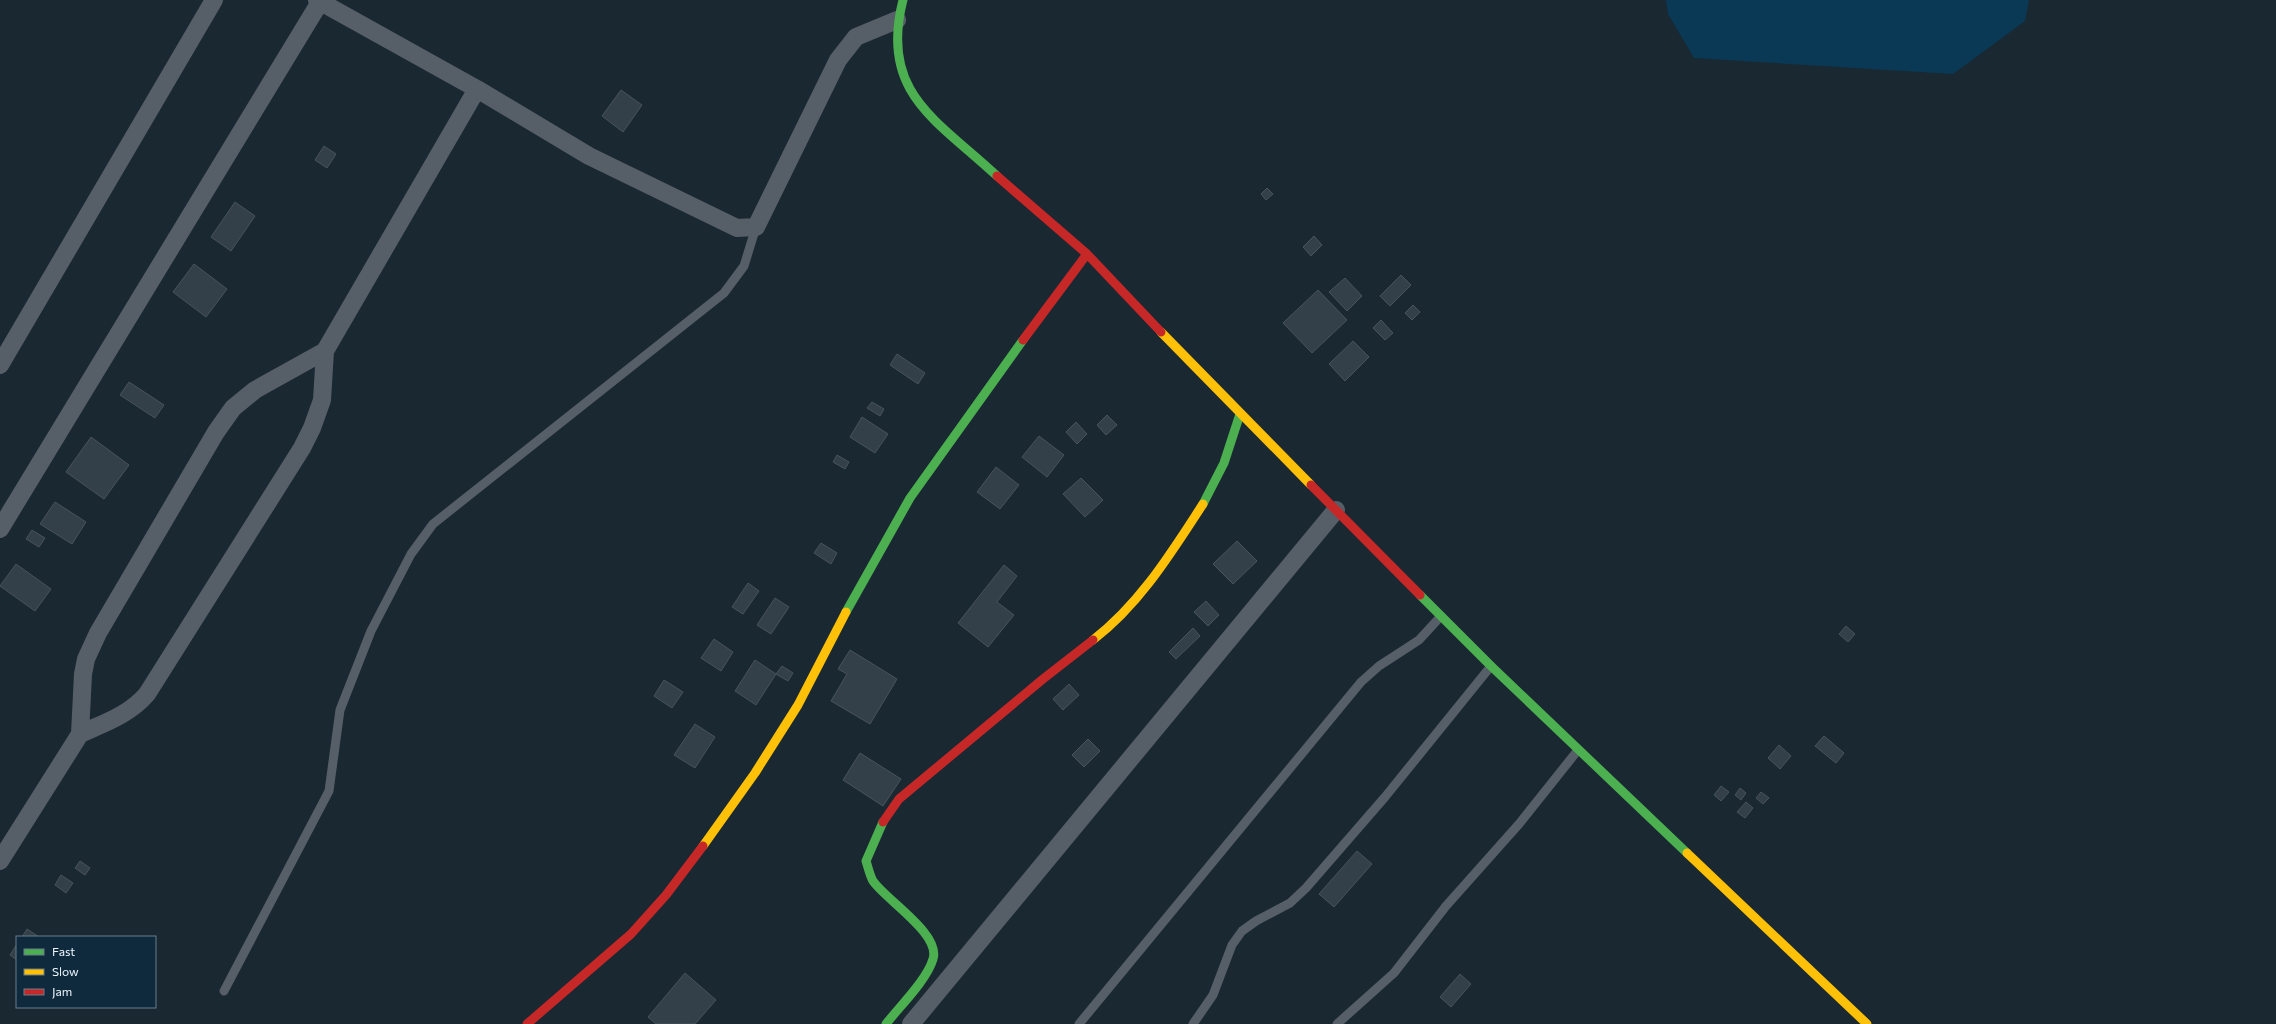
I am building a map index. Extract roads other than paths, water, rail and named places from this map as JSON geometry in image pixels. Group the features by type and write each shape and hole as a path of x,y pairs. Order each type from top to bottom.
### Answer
{"street":[{"path":"0,365 214,0"},
{"path":"903,0 897,20 898,60 907,87 932,116 1059,232 1087,254 1240,414 1491,666 1866,1024"},
{"path":"0,529 318,1 477,89 596,160 737,228 756,227 838,60 856,37 897,20"},
{"path":"80,734 122,715 136,706 147,694 312,428 322,400 325,351 477,89"},
{"path":"526,1024 631,934 666,895 706,842 755,773 798,705 862,582 910,498 986,388 1087,254"},
{"path":"0,861 80,734 86,659 98,633 216,432 233,408 254,390 325,351"},
{"path":"886,1024 923,977 933,960 934,952 925,933 873,881 868,871 866,861 880,826 899,799 1032,688 1096,638 1138,597 1160,570 1208,495 1224,463 1240,414"},
{"path":"911,1024 1336,510"}],"lane":[{"path":"224,991 330,791 340,710 371,631 411,554 434,524 724,293 744,266 756,227"},
{"path":"1079,1024 1361,682 1379,666 1419,640 1441,616"},
{"path":"1193,1024 1213,995 1232,945 1242,931 1256,921 1290,902 1306,888 1385,797 1491,666"},
{"path":"1338,1024 1394,973 1446,906 1519,824 1578,750"}]}
